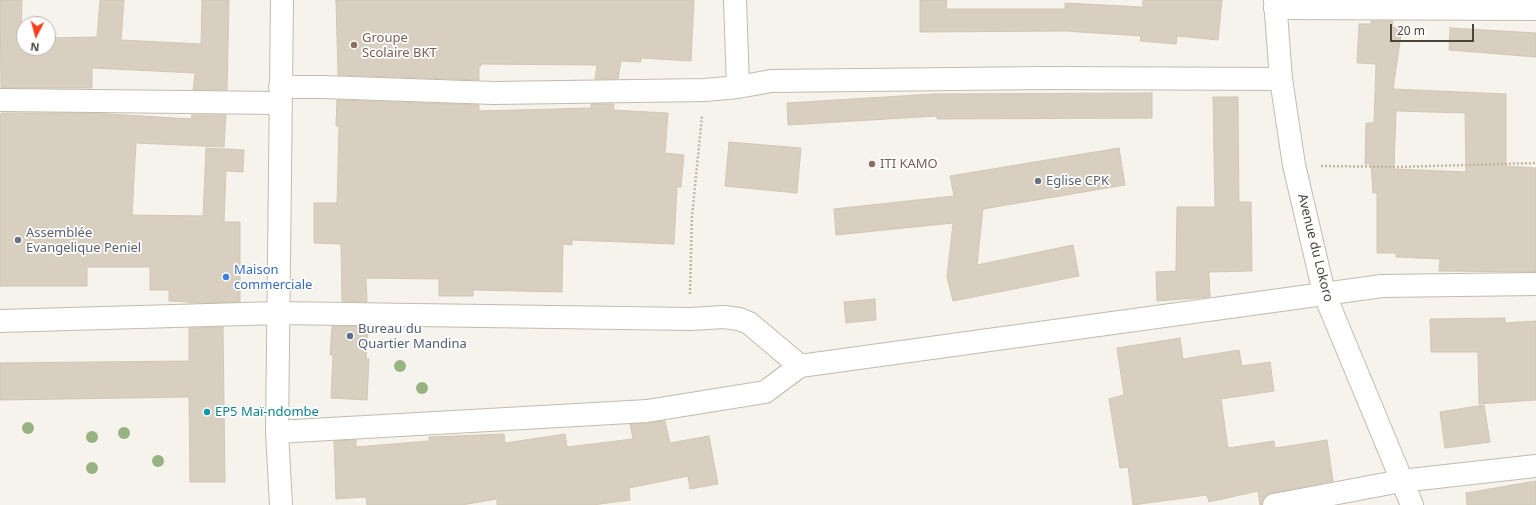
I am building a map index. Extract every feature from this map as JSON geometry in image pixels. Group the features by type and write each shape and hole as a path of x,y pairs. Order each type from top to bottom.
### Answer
{"street":[{"path":"281,505 277,432 282,0"},
{"path":"735,0 738,87"},
{"path":"1275,4 1536,8"},
{"name":"Avenue du Lokoro","path":"1275,4 1281,79 1294,165 1324,293 1412,505"},
{"path":"0,100 280,95 323,87 494,93 705,90 738,87 771,81 1046,78 1281,79"},
{"path":"277,432 647,411 765,392 800,366 1382,286 1536,284"},
{"path":"0,321 278,313 724,318 739,319 749,323 800,366"},
{"path":"1274,505 1401,481 1536,466"}],"path":[{"path":"690,318 692,216 705,90"},
{"path":"1294,165 1398,167 1536,163"}],"building":[{"path":"0,0 22,0 22,16 16,16 16,56 56,56 56,38 97,37 100,0 124,0 121,40 201,44 202,0 229,0 227,90 193,90 195,73 92,68 92,88 1,88"},
{"path":"336,0 694,0 691,61 641,58 641,62 621,61 618,79 595,79 597,65 481,64 481,66 479,66 479,80 338,75"},
{"path":"920,0 947,0 946,9 1065,9 1065,3 1143,7 1143,0 1222,0 1218,40 1177,36 1176,44 1140,41 1141,36 1065,31 920,32"},
{"path":"1371,21 1393,21 1392,27 1402,28 1393,89 1506,94 1506,166 1536,168 1536,272 1439,271 1440,259 1396,257 1396,253 1377,253 1377,193 1373,193 1371,164 1365,164 1366,123 1374,123 1376,64 1357,63 1359,24 1371,24","holes":["1396,111 1465,113 1466,172 1394,169"]},
{"path":"1450,28 1536,33 1536,57 1449,50"},
{"path":"1152,93 1152,118 937,119 937,116 788,125 787,103 933,94"},
{"path":"1213,97 1238,97 1239,202 1251,202 1252,271 1209,272 1210,297 1157,301 1156,272 1176,271 1177,207 1215,207"},
{"path":"337,100 479,105 479,111 591,108 591,104 614,104 613,110 668,113 665,153 684,155 681,187 677,187 674,244 572,240 572,245 563,244 562,292 473,290 473,296 439,296 439,279 366,278 367,302 342,301 341,244 314,243 314,203 337,203 339,126 336,126"},
{"path":"92,113 191,119 192,115 226,115 224,147 136,143 132,215 203,216 206,148 244,150 243,172 226,171 224,222 240,222 240,302 188,303 169,301 169,290 150,290 150,267 87,267 87,286 0,286 0,114"},
{"path":"729,142 801,148 797,193 725,186"},
{"path":"1119,148 1125,185 983,209 977,265 1073,245 1079,276 953,301 947,277 953,223 836,235 834,209 954,196 950,176"},
{"path":"875,299 876,320 846,323 844,302"},
{"path":"1505,318 1505,323 1536,321 1536,400 1479,404 1478,352 1431,352 1430,319"},
{"path":"332,326 368,327 366,359 369,359 367,400 331,398 333,355 330,355"},
{"path":"223,327 225,482 190,482 189,397 0,400 0,363 189,361 189,328"},
{"path":"1180,338 1183,359 1239,350 1242,366 1270,362 1274,391 1221,399 1228,448 1274,441 1275,448 1327,440 1333,481 1271,493 1262,501 1262,505 1260,505 1258,491 1209,502 1207,495 1133,505 1128,467 1120,468 1109,399 1124,395 1117,348"},
{"path":"1484,405 1490,442 1445,448 1440,412"},
{"path":"665,421 670,443 709,436 718,484 690,489 688,476 629,488 630,500 593,505 497,505 497,499 462,505 367,505 366,497 336,499 334,441 356,440 356,447 429,441 429,437 504,434 505,443 565,434 567,447 633,439 630,424"},
{"path":"1536,481 1536,505 1467,505 1466,493"}],"place":[{"name":"Groupe Scolaire BKT","path":"354,45"},
{"name":"ITI KAMO","path":"872,164"},
{"name":"Eglise CPK","path":"1038,181"},
{"name":"Assemblée Evangelique Peniel","path":"18,240"},
{"name":"Maison commerciale","path":"226,277"},
{"name":"Bureau du Quartier Mandina","path":"350,336"},
{"name":"EP5 Maï-ndombe","path":"207,412"}]}
